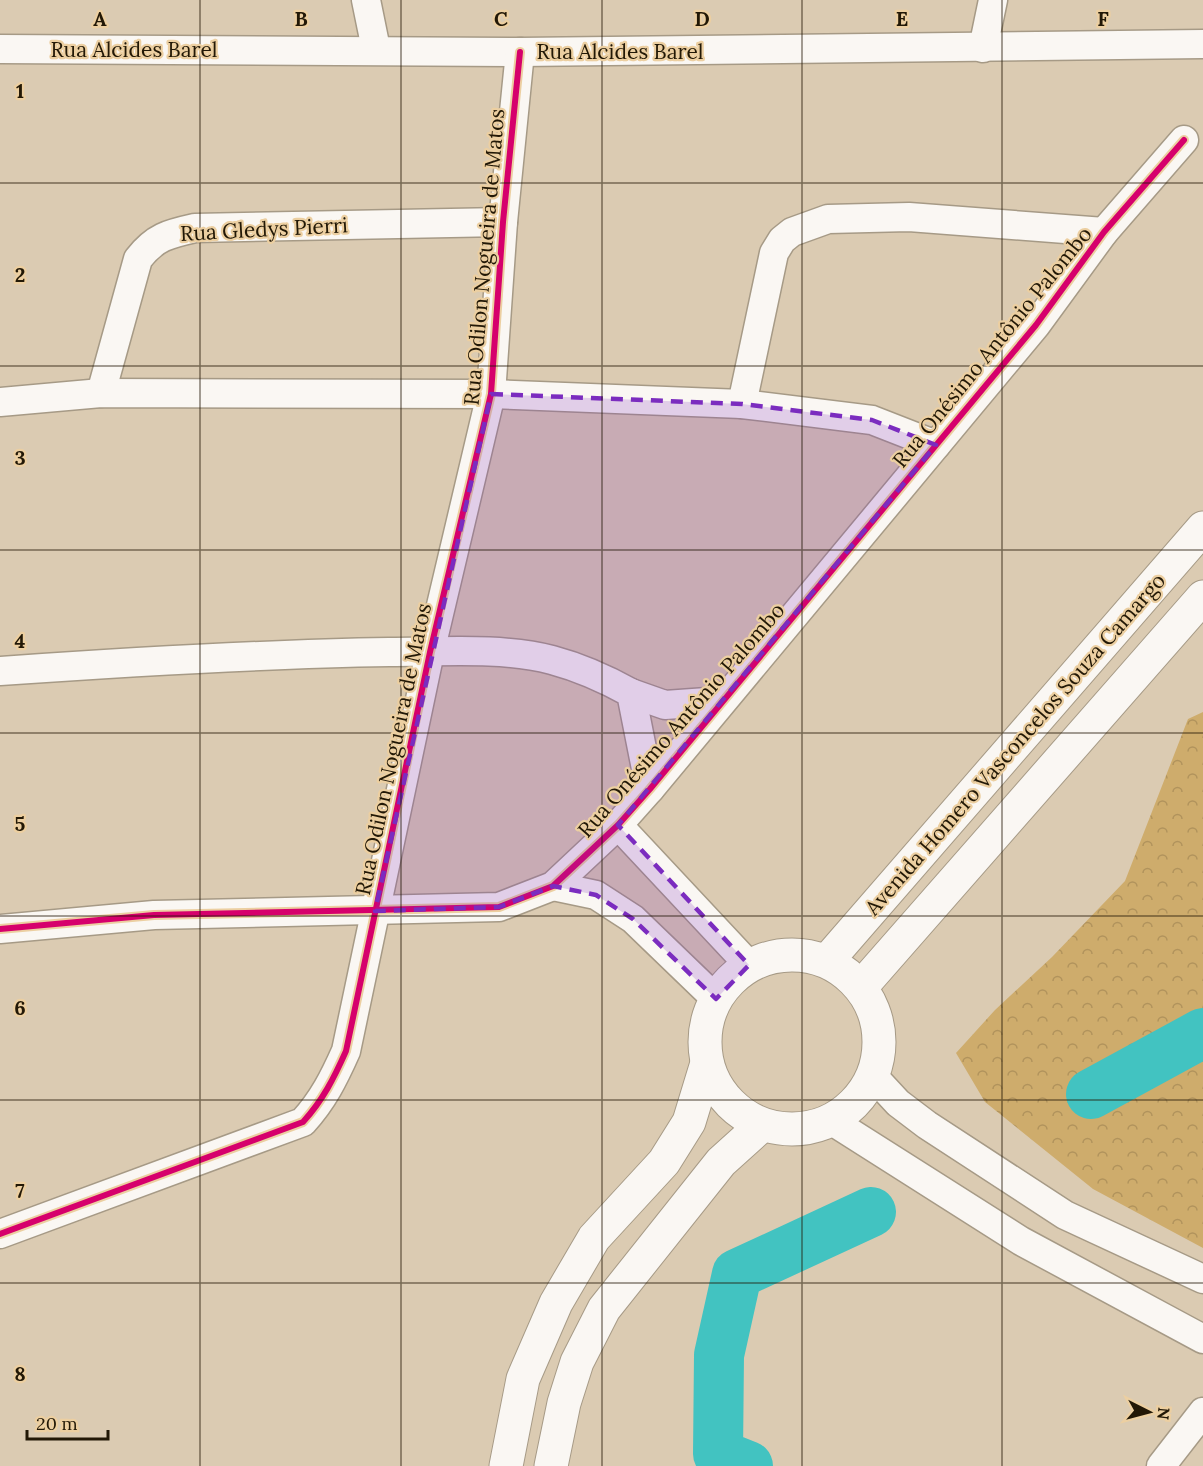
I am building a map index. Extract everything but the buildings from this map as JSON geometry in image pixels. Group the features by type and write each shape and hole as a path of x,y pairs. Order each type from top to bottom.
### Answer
{"main road":[{"name":"Avenida Homero Vasconcelos Souza Camargo","path":"827,961 1203,528"},
{"name":"Avenida Homero Vasconcelos Souza Camargo","path":"861,987 1203,597"},
{"path":"801,954 827,961 846,972 861,987 873,1007 879,1030 879,1054 873,1076 856,1102 832,1121 809,1129 785,1130 762,1125 743,1115 727,1101 715,1083 707,1063 704,1041 707,1019 716,999 730,980 749,965 774,955 801,954"},
{"path":"506,1466 523,1379 556,1303 594,1238 664,1162 689,1122 707,1063"},
{"path":"551,1466 564,1403 577,1362 604,1309 721,1162 762,1125"}],"street":[{"path":"366,0 376,49"},
{"path":"983,48 993,0"},
{"name":"Rua Alcides Barel","path":"0,49 376,49 520,52 1203,44"},
{"name":"Rua Odilon Nogueira de Matos","path":"0,1234 303,1122 323,1100 346,1051 430,652 491,394 503,222 520,52"},
{"name":"Rua Onésimo Antônio Palombo","path":"0,929 154,915 500,907 553,886 618,825 650,789 1036,325 1104,232 1184,140"},
{"path":"742,404 774,253 782,240 792,232 828,219 909,217 1104,232"},
{"name":"Rua Gledys Pierri","path":"101,393 138,259 150,244 167,234 195,228 503,222"},
{"path":"0,402 101,393 491,394 742,404 872,420 936,445"},
{"path":"0,671 269,653 510,654 550,659 592,671 631,693 665,705 721,701"},
{"path":"631,693 650,789"},
{"path":"618,825 749,965"},
{"path":"553,886 596,895 633,919 716,999"},
{"path":"873,1076 898,1103 927,1125 1065,1215 1203,1279"},
{"path":"832,1121 1021,1241 1203,1339"},
{"path":"1161,1466 1203,1412"}],"highlighted area":[{"path":"491,394 742,404 872,420 936,445 618,825 749,965 716,999 633,919 596,895 553,886 499,907 375,911"}],"green space":[{"path":"1203,712 1203,1248 1093,1189 985,1102 956,1053 995,1010 1052,957 1125,881 1188,719"}],"waterway":[{"path":"1091,1094 1203,1033"},
{"path":"748,1466 718,1454 719,1355 737,1274 871,1212"}],"cycle path":[{"path":"0,1234 303,1122 328,1088 346,1051 430,652 491,394 503,222 520,52"},
{"path":"0,929 154,915 499,907 553,886 618,825 650,789 1036,325 1104,232 1184,140"}]}
